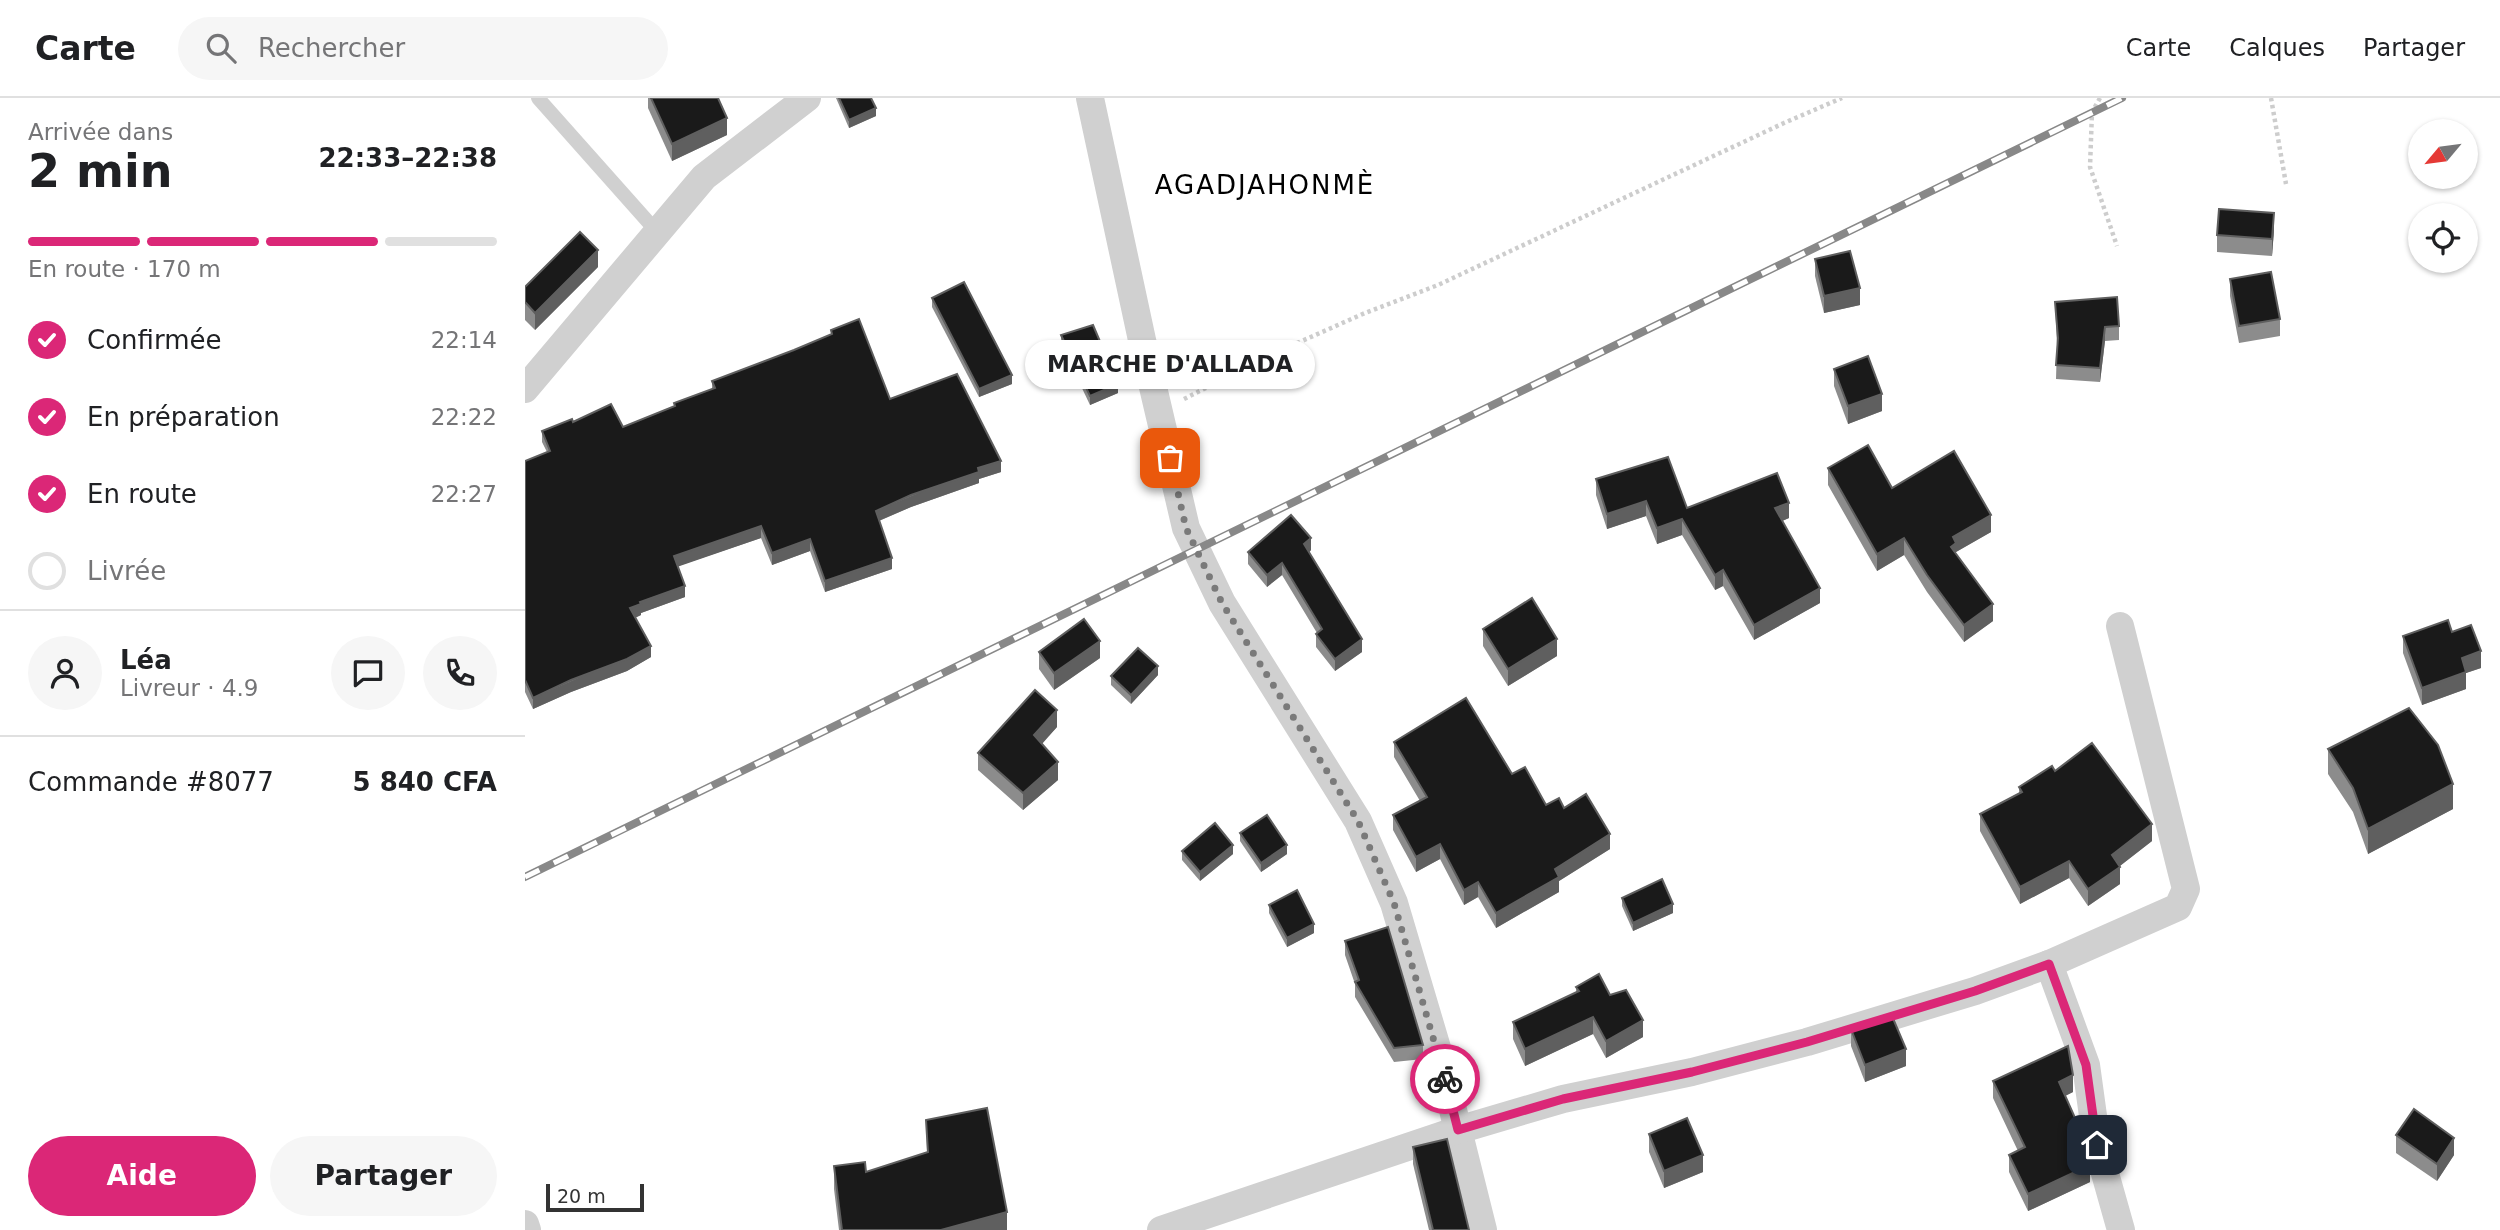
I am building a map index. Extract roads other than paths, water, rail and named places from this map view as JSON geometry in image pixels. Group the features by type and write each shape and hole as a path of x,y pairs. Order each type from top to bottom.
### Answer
{"street":[{"path":"525,389 704,177 807,98"},
{"path":"1090,98 1186,528 1222,603 1358,821 1394,903 1440,1058 1483,1230"},
{"path":"1161,1230 1458,1130 1563,1099 1692,1072 1807,1042 1975,991 2049,964 2178,907 2186,889 2120,626"},
{"path":"2049,964 2086,1065 2097,1145 2121,1230"},
{"path":"525,1224 527,1230"}],"lane":[{"path":"538,98 658,233"}],"railway":[{"path":"525,877 2122,98"}],"place":[{"name":"MARCHE D'ALLADA","path":"1170,458"}],"district":[{"name":"AGADJAHONMÈ","path":"1265,185"}]}
